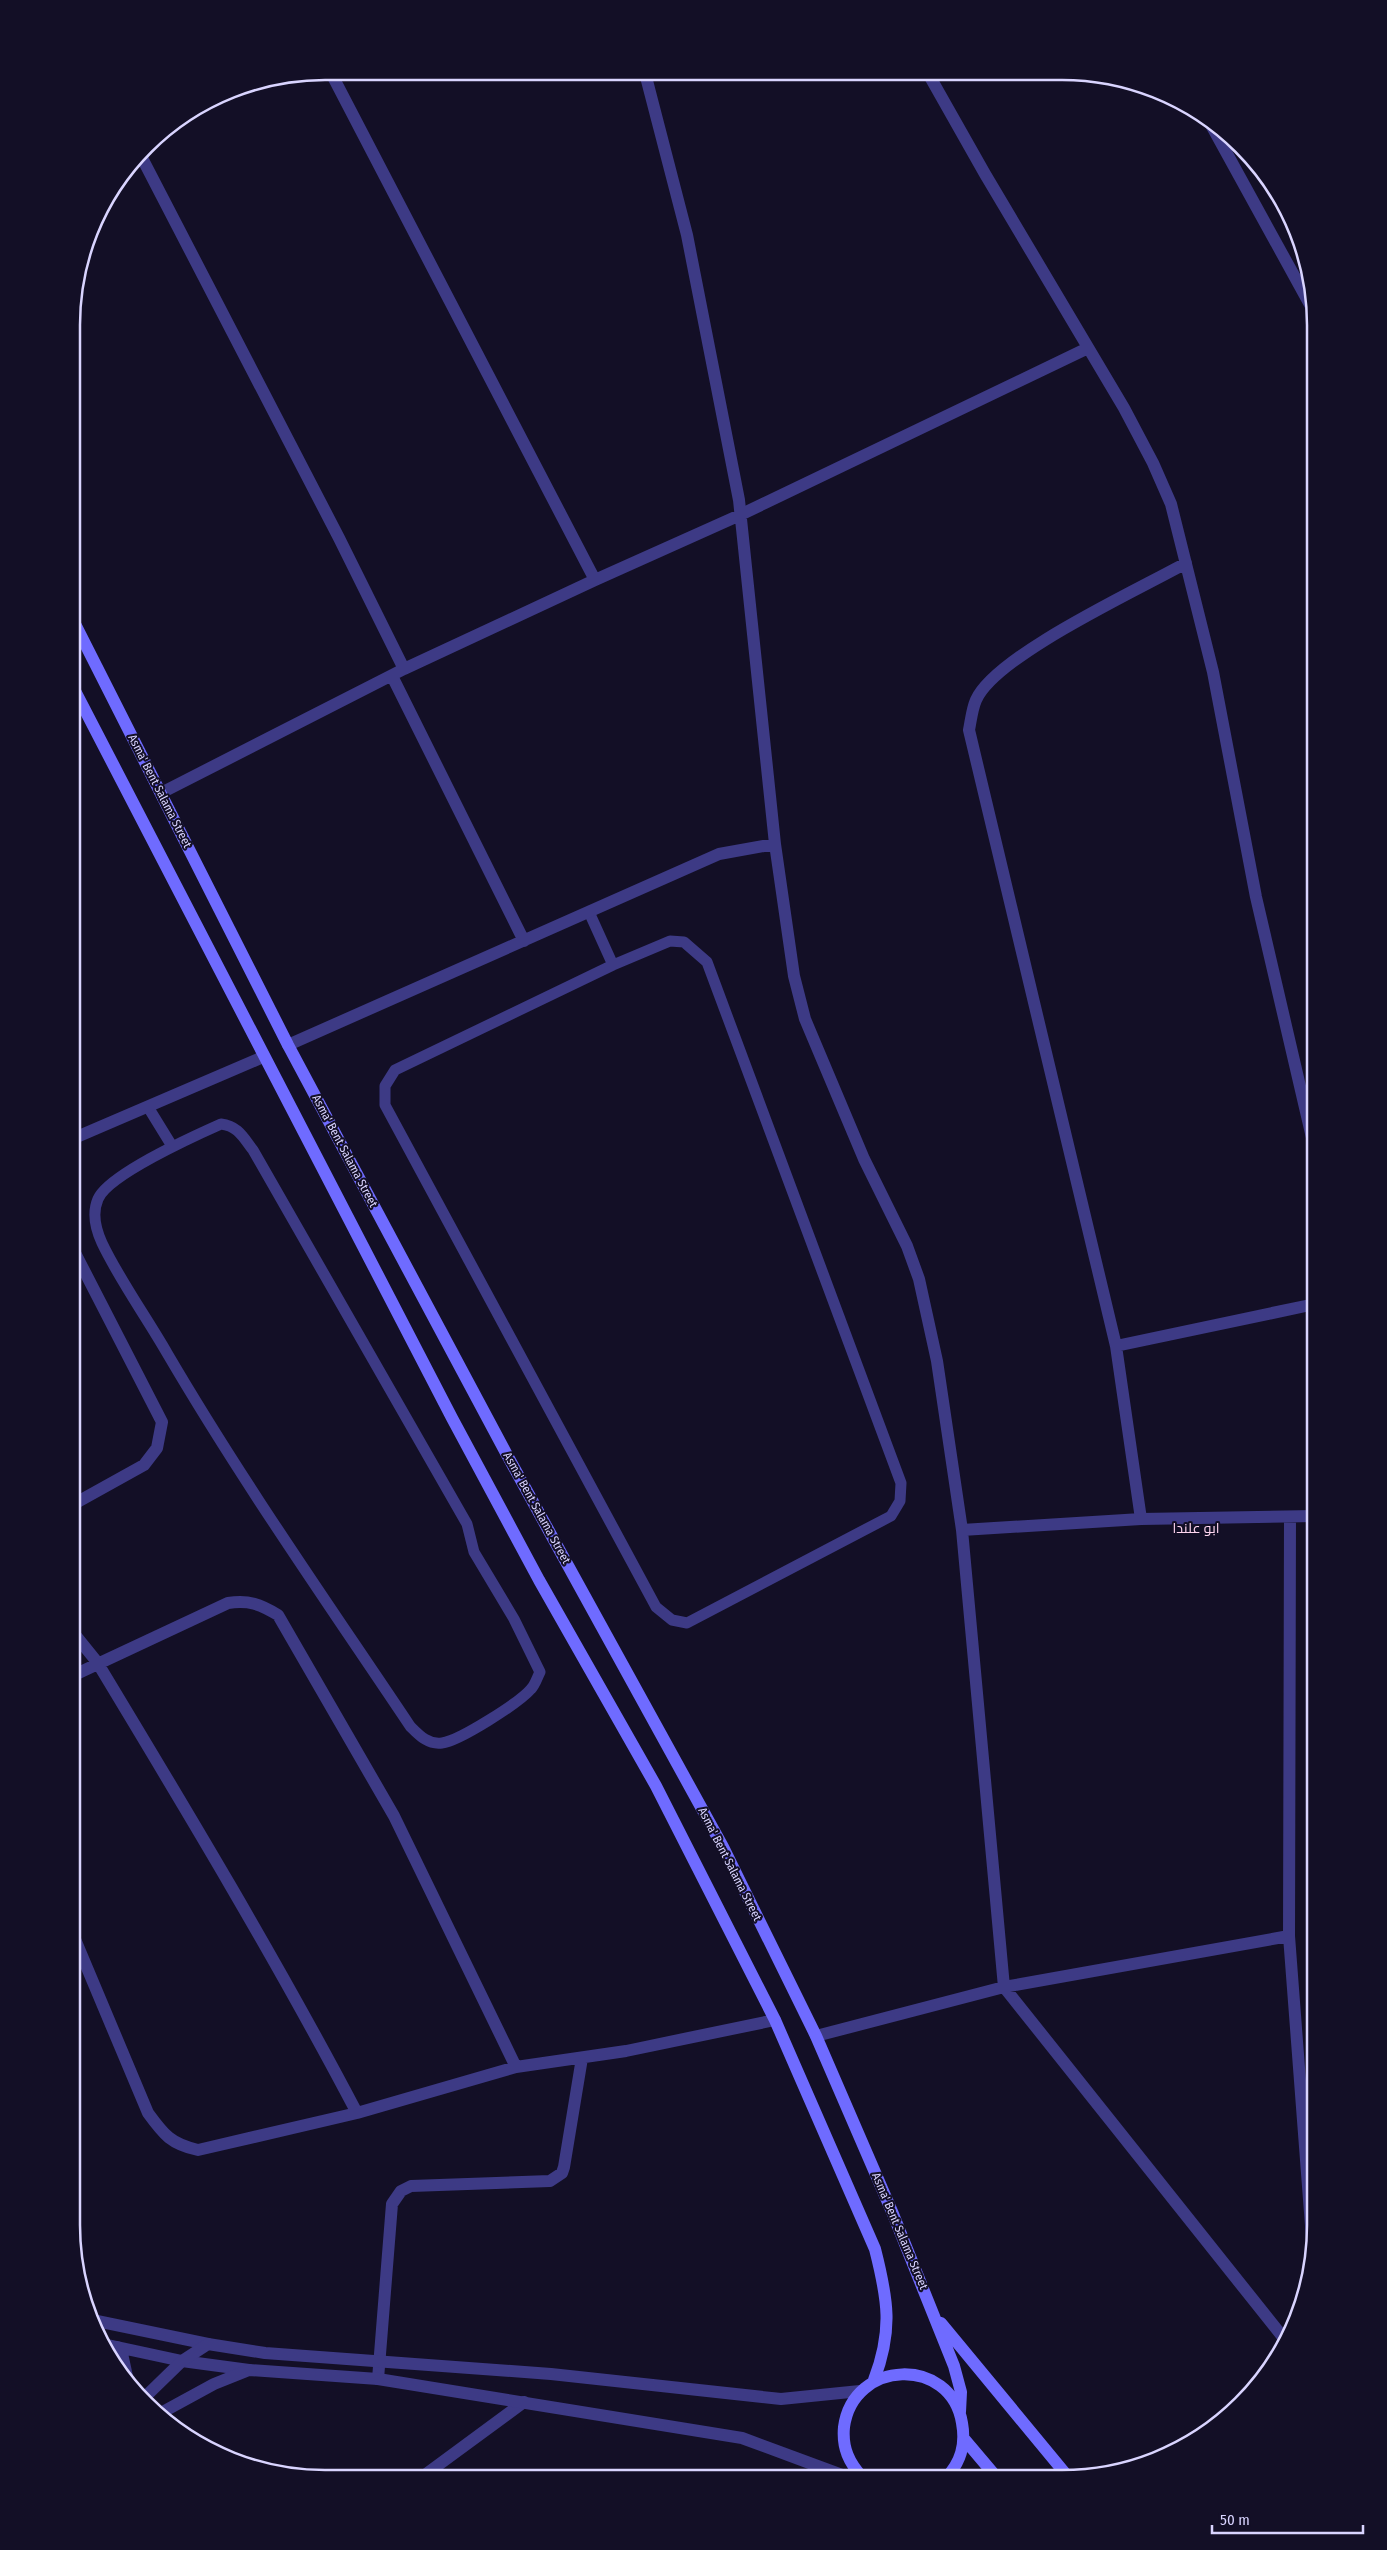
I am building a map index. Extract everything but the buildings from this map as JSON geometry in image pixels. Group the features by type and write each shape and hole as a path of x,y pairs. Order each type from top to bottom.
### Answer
{"main road":[{"name":"Asma' Bent Salama Street","path":"80,634 288,1045 506,1453 723,1846 816,2036 934,2315 954,2366 961,2392 960,2412 965,2440"},
{"path":"80,701 461,1435 656,1786 775,2020 875,2249 884,2283 888,2320 884,2353 874,2380"},
{"path":"934,2315 1061,2470"},
{"path":"855,2470 851,2466 842,2440 846,2414 860,2391 874,2380 892,2374 911,2374 929,2379 944,2389 960,2412"},
{"path":"952,2470 960,2460 965,2440"},
{"path":"965,2440 990,2470"}],"street":[{"path":"335,80 595,580"},
{"path":"647,80 687,234 740,515 776,844 794,976 805,1020 864,1159 907,1246 919,1278 937,1361 962,1530 1004,1987 1281,2335"},
{"path":"932,80 1153,463 1171,504 1212,672 1258,906 1307,1116"},
{"path":"1218,137 1305,296"},
{"path":"144,161 339,538 404,670"},
{"path":"161,793 404,670 595,580 740,515 1088,348"},
{"path":"1141,1519 1116,1346 969,730 976,700 989,684 1046,638 1186,563"},
{"path":"392,676 524,941"},
{"path":"288,1045 719,854 776,844"},
{"path":"80,1137 263,1056"},
{"path":"80,1263 162,1422 157,1448 144,1465 80,1501"},
{"path":"1116,1346 1307,1306"},
{"path":"962,1530 1141,1519 1307,1516"},
{"path":"1290,1517 1289,1936 1307,2173"},
{"path":"80,1672 228,1603 245,1601 261,1604 278,1615 394,1816 516,2067"},
{"path":"80,1641 97,1662 244,1908 300,2005 357,2113"},
{"path":"816,2036 1004,1987 1289,1936"},
{"path":"80,1951 148,2113 168,2139 181,2146 198,2150 357,2113 516,2067 582,2058 775,2020"},
{"path":"378,2380 378,2361 392,2204 395,2196 410,2186 550,2181 557,2178 564,2167 582,2058"},
{"path":"100,2322 208,2344 265,2353 551,2374 781,2399 860,2391"},
{"path":"148,2394 182,2361 208,2344"},
{"path":"112,2346 182,2361 249,2370 378,2380 742,2438 828,2470"},
{"path":"118,2347 125,2366"},
{"path":"165,2410 188,2396 249,2370"},
{"path":"432,2470 524,2402"}],"lane":[{"path":"589,912 613,965"},
{"path":"670,941 684,942 707,962 901,1482 900,1501 891,1516 688,1623 672,1620 656,1607 385,1105 385,1086 395,1070 613,965 670,941"},
{"path":"148,1107 172,1146"},
{"path":"221,1124 238,1130 253,1150 467,1524 474,1552 540,1672 533,1688 521,1699 479,1726 443,1743 431,1742 421,1738 410,1726 309,1578 189,1390 102,1243 94,1216 97,1200 105,1188 172,1146 221,1124"}],"district":[{"name":"ابو علندا","path":"1196,1528"}]}
